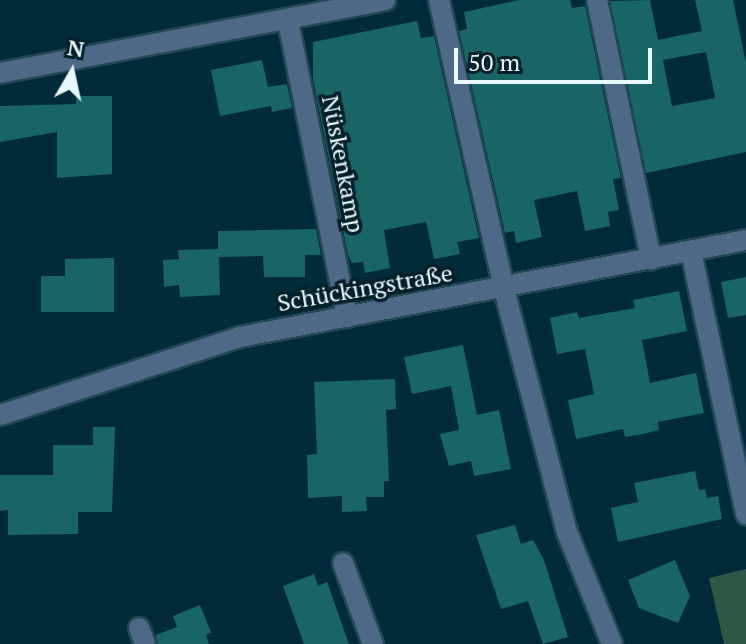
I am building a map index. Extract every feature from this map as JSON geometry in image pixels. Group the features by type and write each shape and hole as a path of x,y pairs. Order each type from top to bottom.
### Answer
{"street":[{"path":"0,73 288,21 385,0"},
{"path":"439,0 504,289 567,532 612,644"},
{"path":"597,0 651,259"},
{"name":"Nüskenkamp","path":"288,21 347,317"},
{"name":"Schückingstraße","path":"0,415 240,337 504,289 746,240"},
{"path":"691,251 746,514"},
{"path":"343,563 373,644"}],"green space":[{"path":"746,569 746,644 724,644 709,578"}],"building":[{"path":"519,0 570,0 572,8 585,6 621,178 613,179 619,210 608,212 610,226 585,231 577,191 534,200 542,237 516,243 514,231 505,233 459,31 467,29 464,12"},
{"path":"650,0 658,40 702,31 695,0 733,0 746,63 746,152 646,173 610,1","holes":["706,52 715,98 672,106 663,60"]},
{"path":"417,21 421,38 434,36 479,238 457,242 460,254 434,259 426,222 384,230 390,268 365,273 363,262 352,263 348,255 313,79 313,42"},
{"path":"262,60 268,87 287,84 292,108 272,112 271,106 220,116 211,70"},
{"path":"76,96 112,96 112,174 57,178 57,132 0,142 0,106 76,104"},
{"path":"316,229 321,255 305,255 305,277 264,277 263,256 219,257 220,295 180,297 179,285 164,287 163,260 179,259 178,250 218,249 218,231"},
{"path":"114,258 114,312 41,312 41,276 65,276 65,259"},
{"path":"746,277 746,315 728,318 721,282"},
{"path":"679,291 687,331 642,340 650,383 696,373 704,413 658,422 659,430 643,434 625,437 623,429 576,439 568,400 594,394 585,349 557,354 550,318 577,312 579,318 635,308 633,300"},
{"path":"463,345 477,415 499,410 511,469 474,476 471,461 449,466 440,434 459,430 451,386 412,394 404,357"},
{"path":"395,379 396,409 386,410 389,481 384,481 384,497 366,497 367,511 342,512 342,496 308,498 307,455 317,454 314,382"},
{"path":"93,427 115,427 112,512 78,512 78,534 8,535 8,510 0,511 0,475 53,475 53,445 93,445"},
{"path":"695,471 699,490 705,489 707,498 718,496 722,519 618,542 611,508 638,502 634,483"},
{"path":"515,525 521,544 533,540 544,560 568,637 543,644 528,601 501,609 476,535"},
{"path":"675,560 690,596 678,623 639,608 628,580"},
{"path":"314,574 318,586 327,582 349,644 304,644 283,586"},
{"path":"200,605 211,632 206,635 209,644 158,644 156,635 177,627 173,616"}]}
